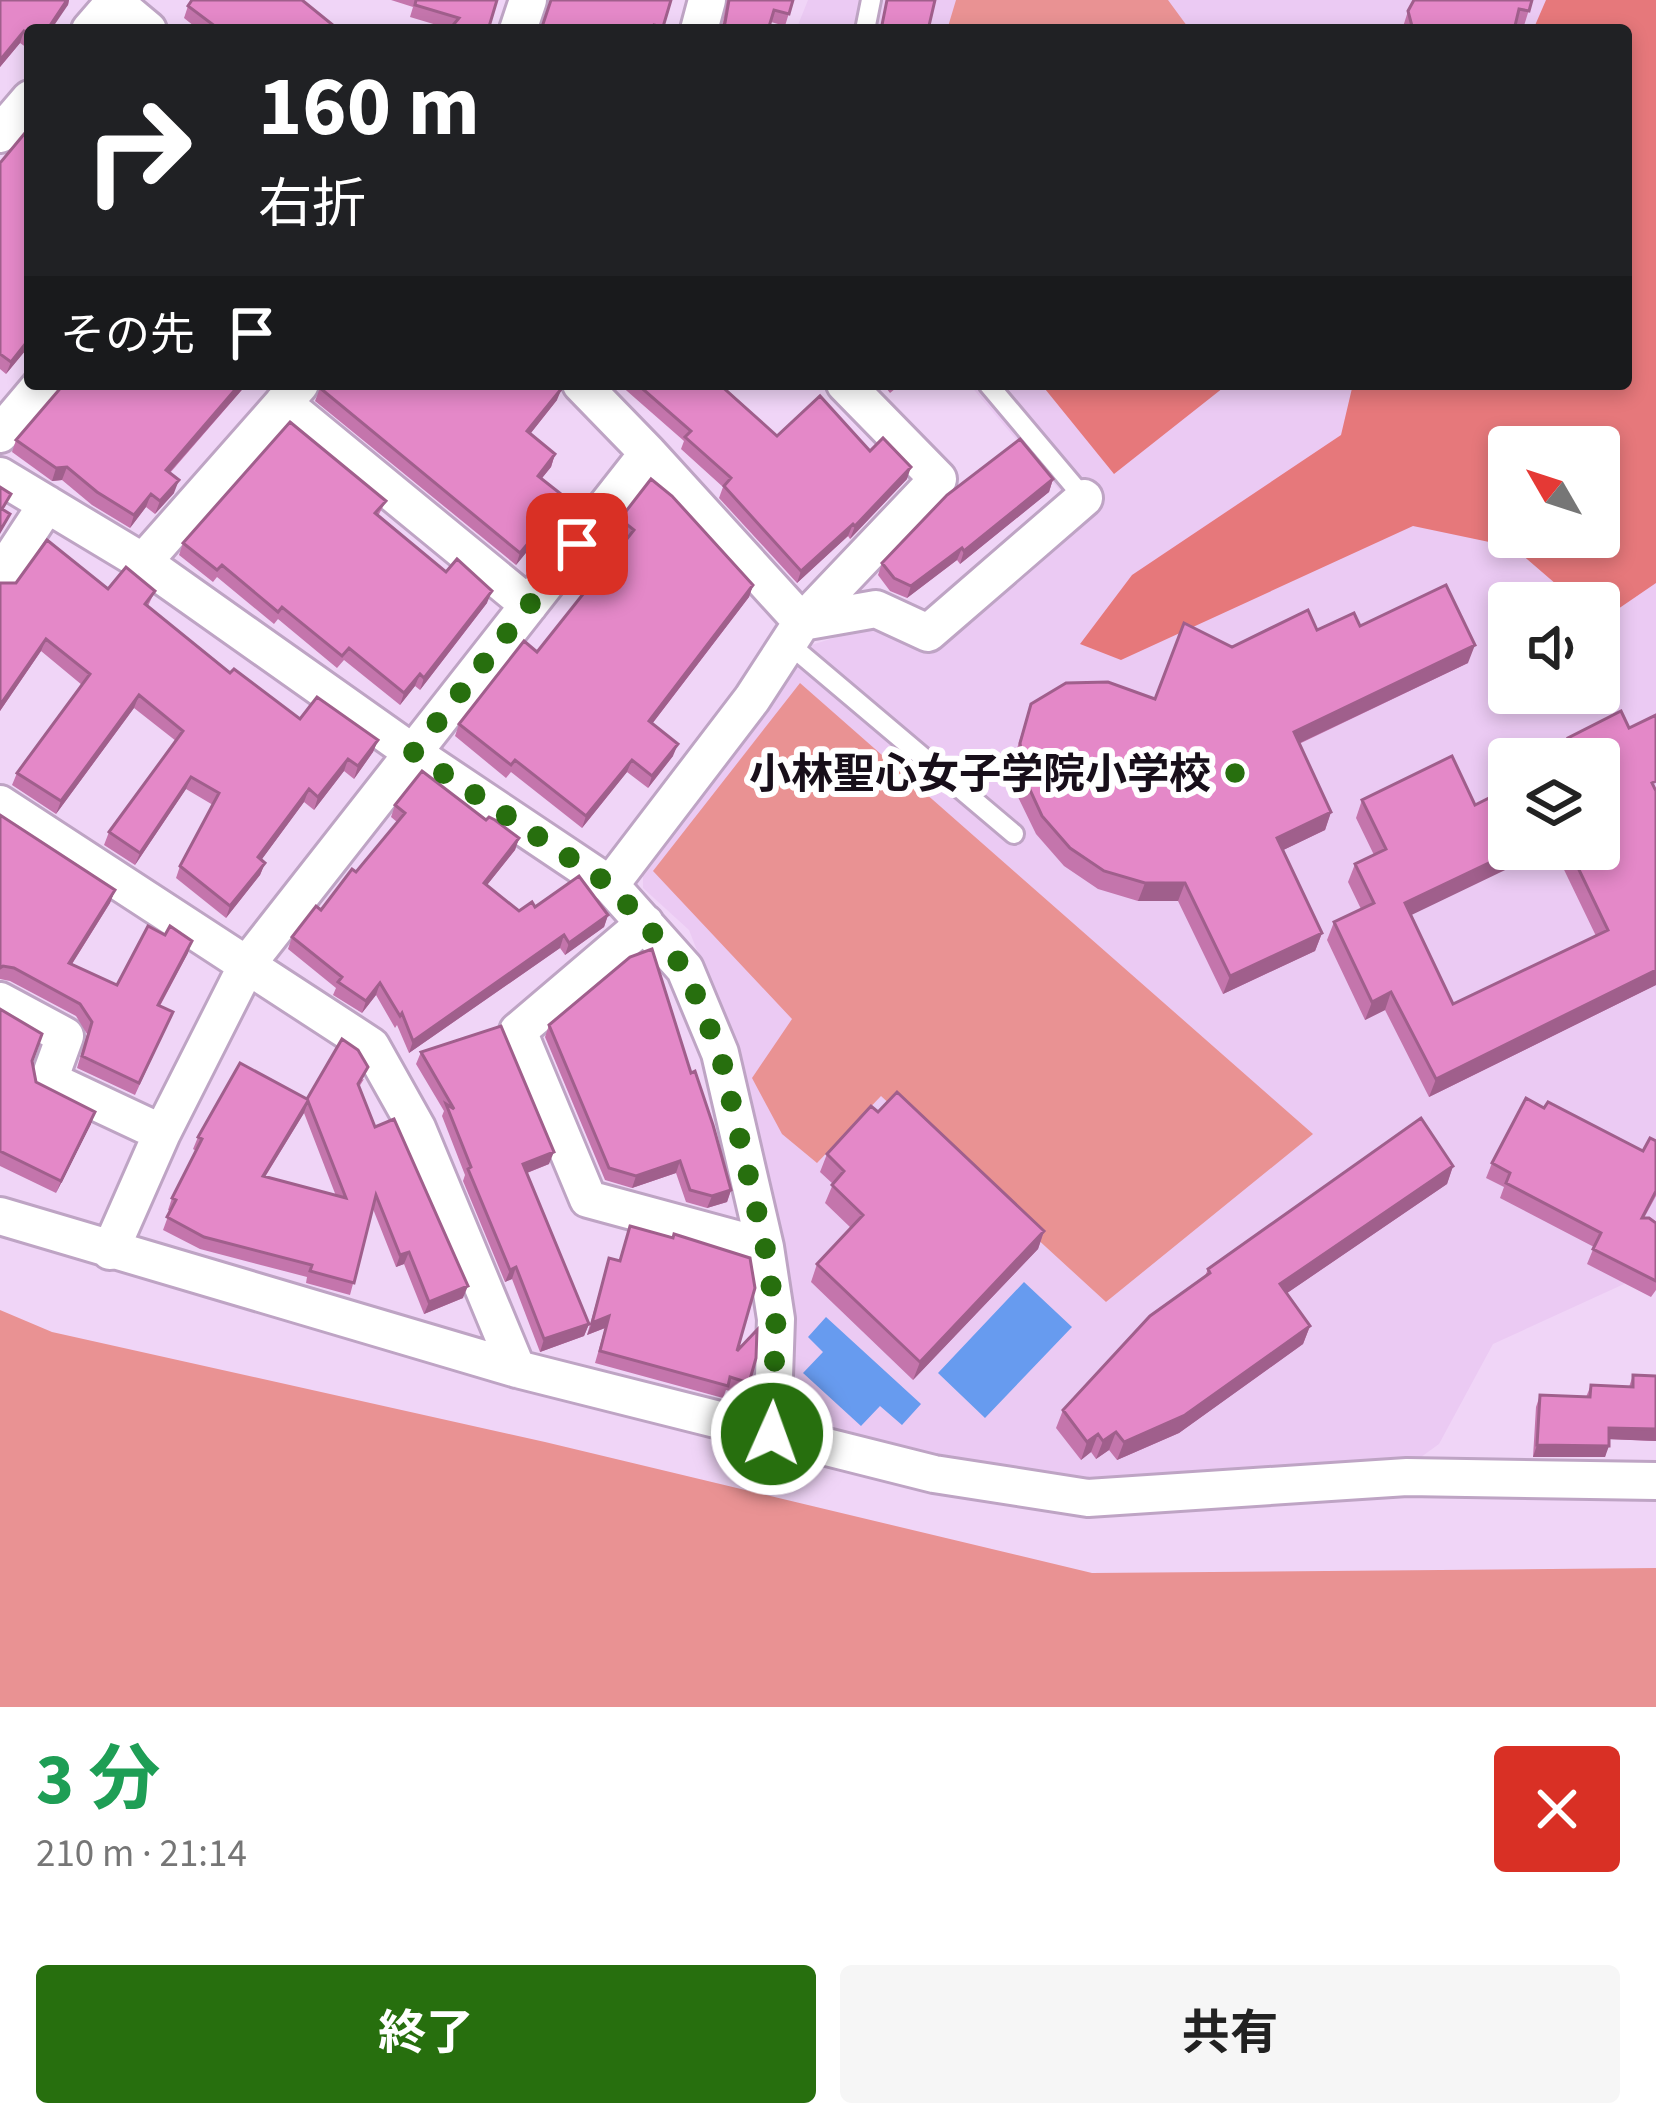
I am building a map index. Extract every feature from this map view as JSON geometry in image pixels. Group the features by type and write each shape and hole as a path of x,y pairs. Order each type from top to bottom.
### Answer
{"street":[{"path":"114,1 141,24"},
{"path":"0,134 24,106"},
{"path":"0,434 37,390"},
{"path":"587,390 648,453 795,633"},
{"path":"610,885 752,699 795,633 938,479 851,390"},
{"path":"143,562 292,393 529,605"},
{"path":"110,1251 162,1133 248,963 648,453"},
{"path":"0,476 143,562 610,885 685,969 720,1053 765,1247 776,1318 772,1434"},
{"path":"795,633 876,609 928,633 1084,498"},
{"path":"0,576 47,504"},
{"path":"0,804 370,1046 417,1128 517,1369"},
{"path":"645,923 518,1031 588,1199 765,1247"},
{"path":"0,1001 65,1036 49,1080 162,1133"},
{"path":"0,1216 517,1369 934,1474 1088,1498 1407,1477 1656,1481"}],"lane":[{"path":"996,390 1084,498"},
{"path":"795,633 1013,834"}],"shaded area":[{"path":"808,0 1656,0 1656,1241 1624,1284 1493,1344 1439,1444 1410,1465 1050,1480 815,1439 795,1415 793,1295 736,1050 689,930 643,888 643,863 808,646 866,628 929,648 1086,521 974,390 1632,390 1632,24 798,24"},
{"path":"956,0 1168,0 1186,24 949,24"},
{"path":"1546,0 1656,0 1656,583 1620,608 1620,582 1554,582 1526,558 1620,558 1620,426 1488,426 1488,542 1413,526 1121,660 1080,644 1132,575 1341,435 1352,390 1632,390 1632,24 1536,24"},
{"path":"1046,390 1220,390 1114,474"},
{"path":"800,683 1313,1134 1106,1302 881,1096 817,1163 782,1134 752,1078 792,1019 653,871"},
{"path":"0,1310 52,1332 545,1442 1092,1573 1656,1568 1656,1707 0,1707"}],"water":[{"path":"1024,1282 1072,1327 985,1418 938,1373"},
{"path":"826,1317 921,1404 902,1425 880,1406 861,1426 803,1373 823,1352 808,1337"}],"building":[{"path":"0,0 67,0 51,24 24,24 24,31 0,60"},
{"path":"192,0 302,0 332,24 212,24 188,6"},
{"path":"416,0 497,0 490,24 454,24 459,18 415,5"},
{"path":"551,0 671,0 664,24 543,24"},
{"path":"729,0 793,0 789,14 774,10 770,24 725,23"},
{"path":"887,0 935,0 929,24 882,24"},
{"path":"1414,0 1532,0 1529,11 1519,9 1515,24 1411,24 1408,11"},
{"path":"24,134 24,346 11,362 0,354 0,163"},
{"path":"59,390 235,390 166,470 179,480 160,501 151,494 134,515 67,467 56,468 16,440"},
{"path":"322,390 560,390 527,431 555,454 538,476 566,498 520,553"},
{"path":"644,390 726,390 777,436 820,396 870,451 883,438 911,467 855,526 801,571 724,486 731,478 685,437 691,431"},
{"path":"290,422 386,501 375,513 446,572 457,559 492,591 424,678 420,674 404,693 349,648 342,656 282,607 278,612 222,565 217,570 183,543"},
{"path":"1020,439 1053,479 964,551 962,548 911,586 894,578 882,563 947,495"},
{"path":"651,479 753,585 649,721 678,744 652,776 632,760 586,816 515,760 511,765 459,724 524,641 537,652 634,530 620,519"},
{"path":"0,487 11,494 2,509 10,514 0,531"},
{"path":"47,540 108,589 126,567 155,591 145,604 230,673 234,669 300,719 317,697 378,740 358,766 348,759 318,797 309,789 258,857 265,863 230,906 180,866 219,793 191,777 140,853 109,832 183,731 139,695 61,801 17,773 90,674 46,639 0,705 0,583 16,583"},
{"path":"1446,585 1475,645 1294,732 1331,812 1277,838 1322,933 1230,976 1185,883 1145,883 1104,871 1070,848 1042,816 1025,779 1020,743 1031,704 1066,683 1108,682 1155,699 1184,623 1232,647 1308,610 1317,630 1354,613 1360,626"},
{"path":"1620,712 1629,728 1656,715 1656,781 1652,783 1656,791 1656,970 1436,1079 1391,992 1372,1002 1334,922 1374,903 1355,864 1386,849 1362,800 1452,756 1475,805 1488,798 1488,863 1405,903 1453,1004 1608,930 1579,870 1620,870 1620,738 1568,738"},
{"path":"422,771 486,820 495,820 519,838 484,883 519,911 532,902 535,907 579,876 608,915 569,943 564,935 413,1041 402,1013 400,1016 380,983 366,1001 338,982 342,977 292,937 405,813 395,805"},
{"path":"0,815 115,890 69,963 117,985 148,926 165,935 170,926 192,941 158,1005 173,1012 139,1083 82,1056 92,1022 80,1004 14,968 0,968"},
{"path":"652,949 731,1190 712,1196 690,1190 680,1161 636,1176 609,1168 549,1025 630,957"},
{"path":"0,1009 42,1034 32,1061 36,1082 95,1112 61,1181 0,1151"},
{"path":"501,1026 554,1152 523,1164 589,1324 544,1339 516,1267 510,1270 446,1104 454,1109 421,1052"},
{"path":"342,1039 358,1050 368,1067 358,1084 375,1127 394,1119 468,1286 429,1302 409,1252 400,1255 376,1195 354,1283 310,1271 312,1265 204,1237 167,1217 202,1139 198,1137 240,1063 307,1099","holes":["308,1101 346,1198 263,1176"]},
{"path":"897,1092 1044,1231 920,1362 817,1264 863,1215 832,1185 844,1171 827,1154 871,1106 878,1112"},
{"path":"1526,1098 1544,1108 1548,1102 1643,1151 1650,1138 1656,1141 1656,1191 1642,1218 1656,1223 1656,1281 1593,1249 1601,1233 1506,1183 1510,1173 1492,1163"},
{"path":"1421,1118 1453,1166 1280,1284 1310,1326 1185,1415 1124,1442 1116,1432 1103,1441 1098,1434 1087,1442 1063,1410 1150,1316 1210,1273 1208,1269"},
{"path":"630,1226 673,1238 674,1234 750,1258 755,1288 737,1351 757,1330 749,1383 730,1377 728,1386 600,1351 609,1316 592,1323 609,1258 620,1261"},
{"path":"1633,1375 1656,1376 1656,1429 1609,1428 1609,1446 1537,1445 1540,1395 1590,1397 1591,1385 1633,1387"}],"place":[{"name":"小林聖心女子学院小学校","path":"1235,773"}],"route":[{"path":"577,544 413,753 610,885 685,969 720,1053 765,1247 776,1318 772,1434"}]}
